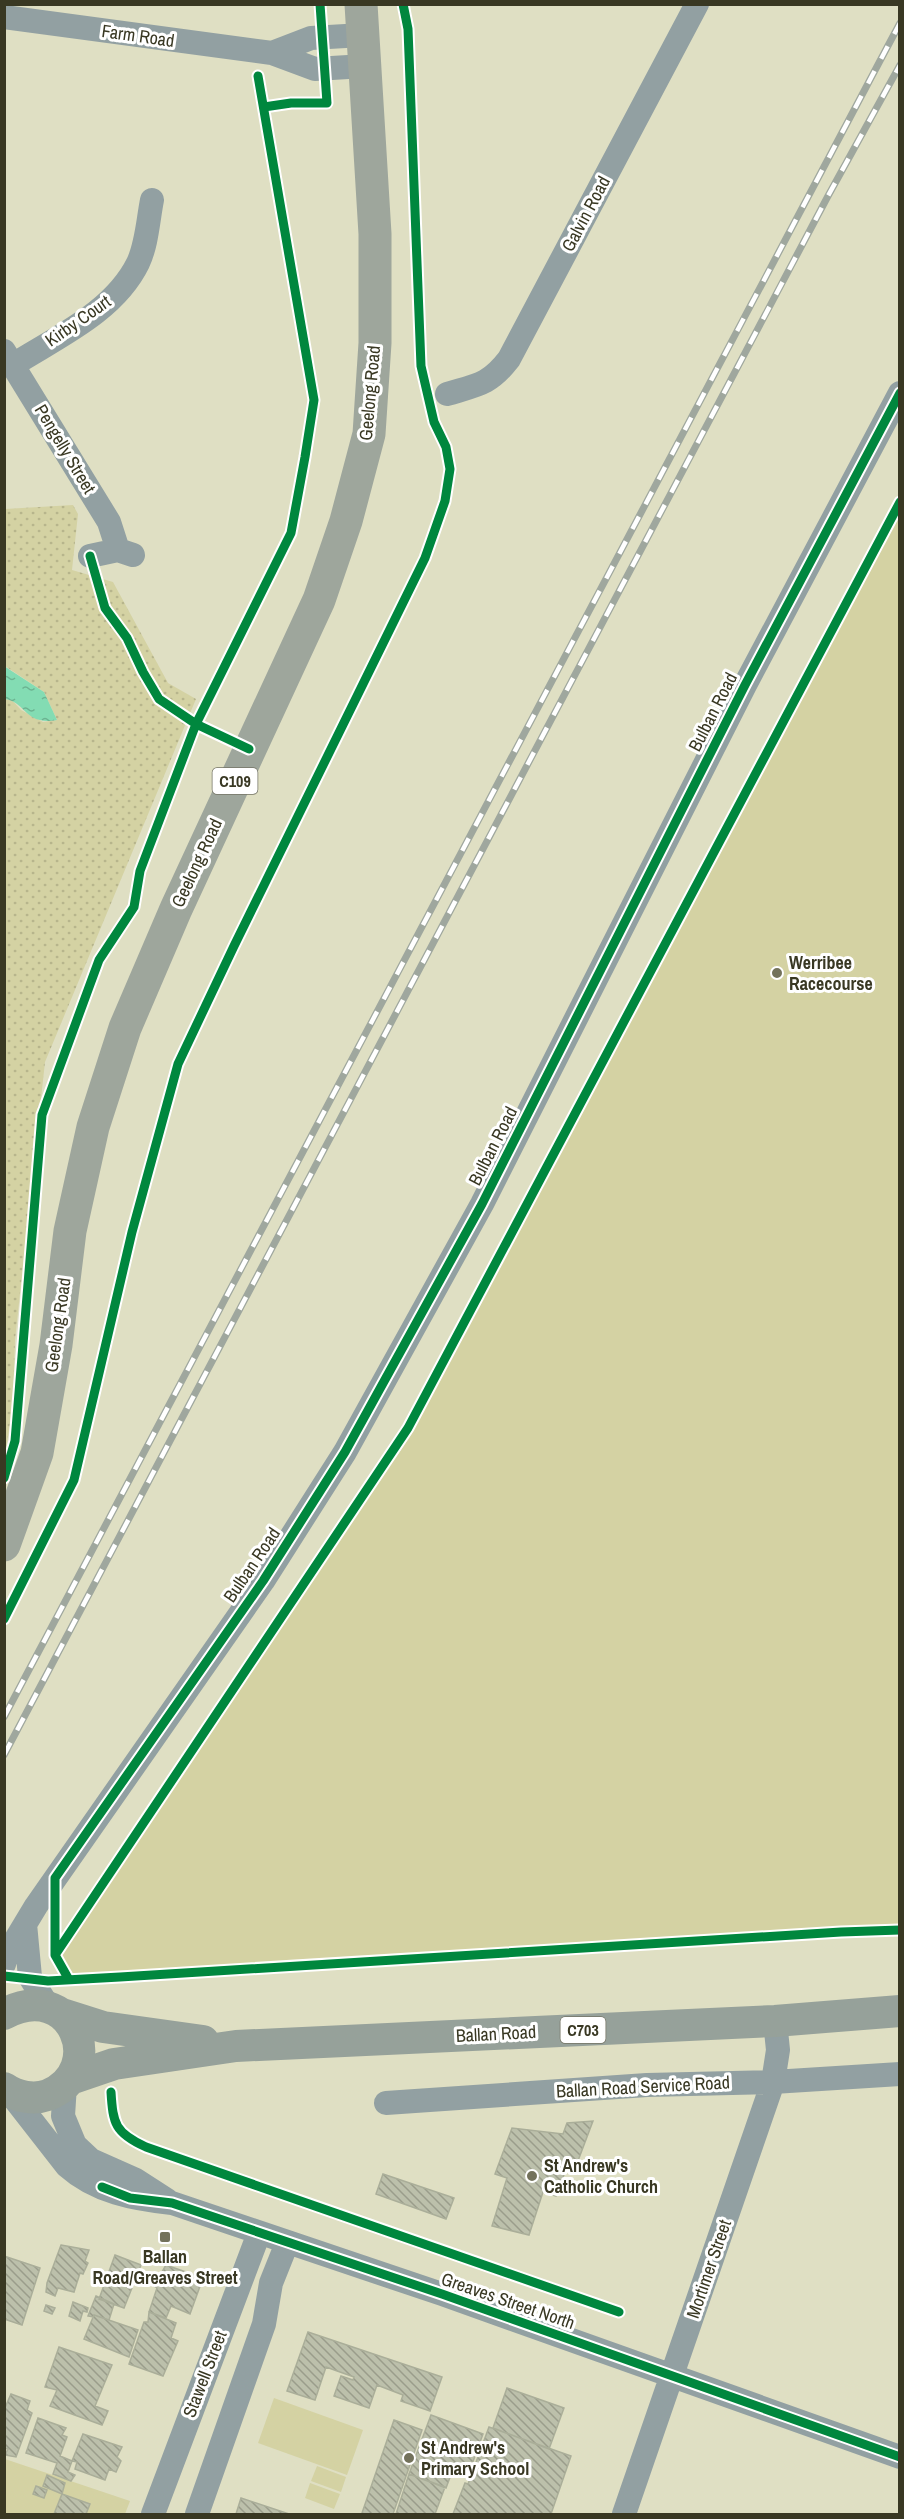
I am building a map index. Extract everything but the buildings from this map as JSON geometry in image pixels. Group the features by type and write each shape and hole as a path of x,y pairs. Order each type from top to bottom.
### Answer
{"highway":[{"name":"Geelong Road","path":"4,1545 37,1453 56,1346 70,1231 93,1127 125,1028 181,898 320,600 346,521 369,434 375,343 375,245 363,35"}],"main road":[{"name":"C703","path":"4,2014 19,2006 35,2004 55,2010"},
{"name":"Ballan Road","path":"55,2010 103,2027 236,2046"},
{"path":"55,2010 77,2035 80,2051 77,2067 67,2082"},
{"name":"Ballan Road","path":"67,2082 114,2064 236,2046 775,2020 900,2011"},
{"name":"C703","path":"8,2090 26,2097 42,2097 58,2091 67,2082"}],"street":[{"name":"Galvin Road","path":"447,394 483,383 496,375 509,359 697,4"},
{"name":"Farm Road","path":"4,17 272,53 311,38 363,35"},
{"name":"Kirby Court","path":"9,358 99,310 123,287 138,263 145,241 152,200"},
{"name":"Pengelly Street","path":"9,358 126,552 90,556"},
{"name":"Bulban Road","path":"4,1964 7,1954 25,1924 263,1581 345,1452 482,1204 745,685 900,393"},
{"path":"25,1924 30,1977 55,2010"},
{"name":"Mortimer Street","path":"624,2514 773,2082 778,2050 775,2020"},
{"name":"Ballan Road Service Road","path":"386,2103 647,2085 773,2082 900,2074"},
{"name":"Greaves Street North","path":"67,2082 63,2116 75,2145 90,2160 136,2180 172,2203"},
{"name":"Greaves Street North","path":"8,2090 57,2154 77,2176 130,2198 172,2203 442,2294 900,2457"},
{"name":"Stawell Street","path":"153,2514 258,2233"},
{"name":"Stawell Street","path":"197,2514 264,2324 271,2283 287,2243"}],"shaded area":[{"path":"73,505 78,514 72,570 113,582 168,683 196,699 45,1062 15,1340 13,1404 5,1456 5,699 12,700 21,710 43,722 57,720 44,692 5,666 5,509"},
{"name":"Werribee Racecourse","path":"899,512 899,1926 71,1974 58,1955 411,1435"},
{"path":"274,2398 363,2430 347,2475 258,2443"},
{"path":"5,2459 130,2501 125,2514 5,2514"},
{"path":"317,2466 346,2477 341,2492 311,2481"},
{"path":"310,2483 340,2494 334,2509 305,2498"}],"water":[{"path":"4,666 44,692 57,720 38,720 17,704 5,699"}],"railway":[{"path":"4,1717 900,23"},
{"path":"4,1755 828,196 900,65"}],"cycle path":[{"path":"264,107 291,103 327,103 320,4"},
{"path":"4,1619 74,1480 132,1232 178,1064 425,558 445,501 450,469 446,447 434,422 421,366 408,29 403,4"},
{"path":"4,1478 15,1441 42,1115 99,960 134,907 140,871 196,724 291,533 305,457 314,400 258,76"},
{"path":"55,1878 263,1581 345,1452 482,1204 745,685 900,393"},
{"path":"55,1955 408,1428 900,502"},
{"path":"90,556 105,608 127,638 159,699 196,724 249,749"},
{"path":"55,1878 55,1955 68,1978"},
{"path":"4,1976 48,1981 900,1930"},
{"path":"111,2092 113,2112 118,2126 128,2137 146,2147 619,2312"},
{"path":"102,2187 130,2198 172,2203 442,2294 900,2457"}],"place":[{"name":"Werribee Racecourse","path":"777,973"},
{"name":"St Andrew's Catholic Church","path":"532,2176"},
{"name":"Ballan Road/Greaves Street","path":"165,2237"},
{"name":"St Andrew's Primary School","path":"409,2458"}]}
